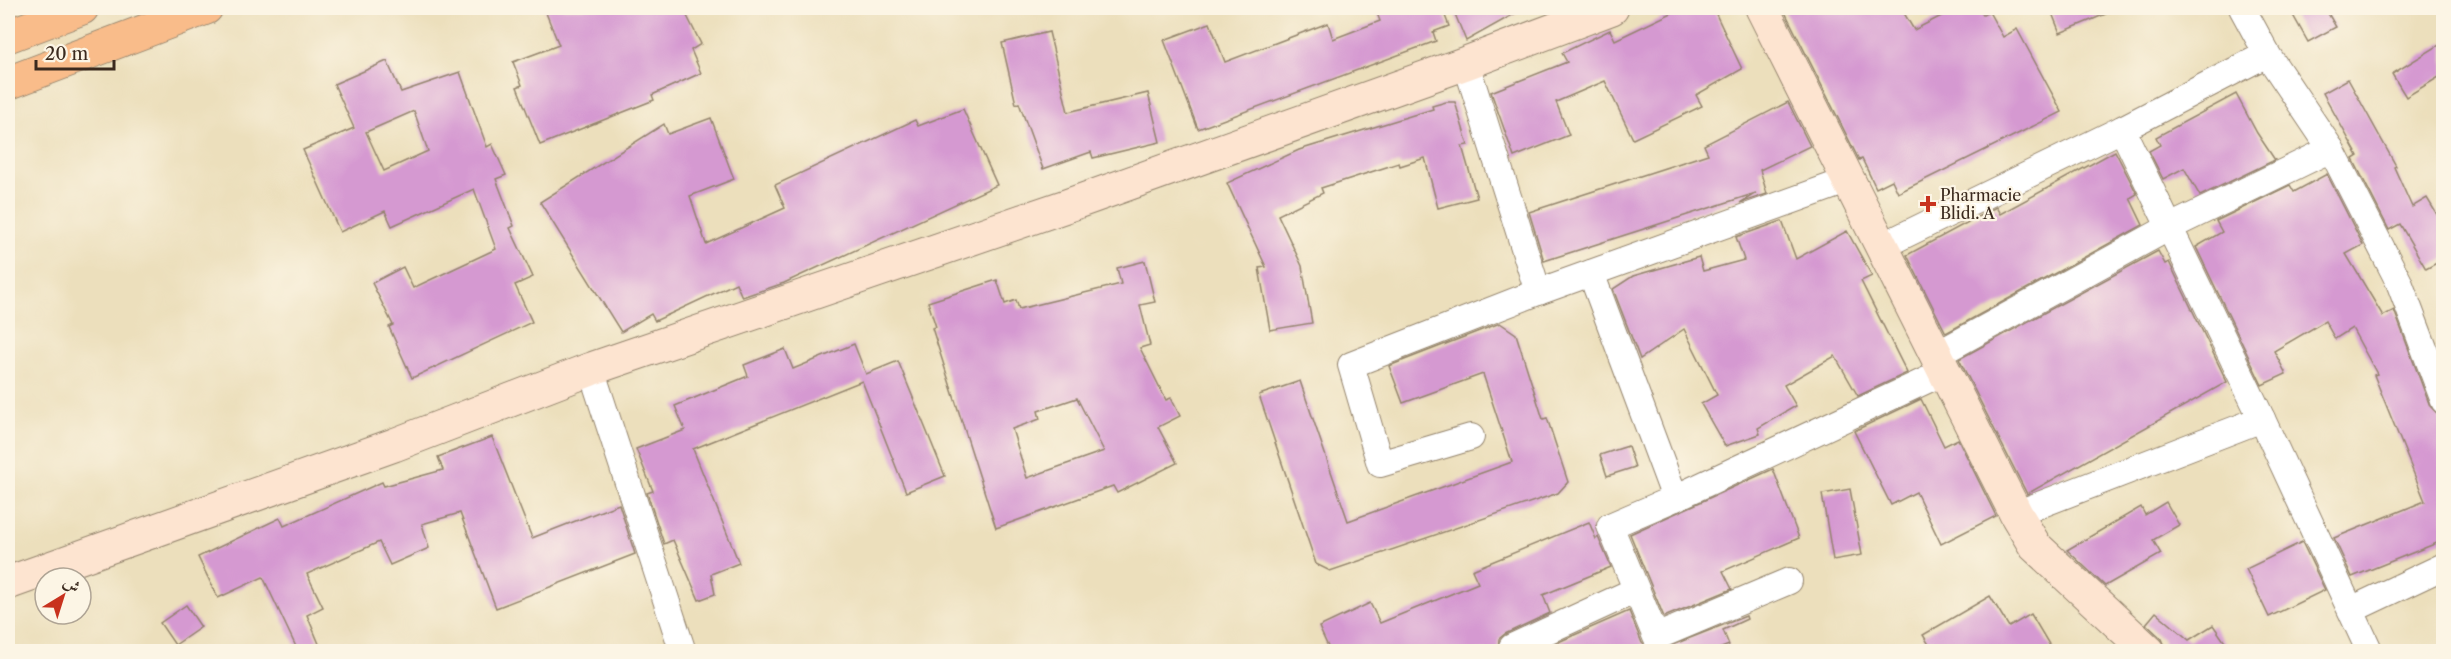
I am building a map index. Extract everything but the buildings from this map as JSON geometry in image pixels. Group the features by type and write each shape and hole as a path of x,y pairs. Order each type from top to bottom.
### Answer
{"highway":[{"path":"8,36 82,8"},
{"path":"8,83 206,8"}],"street":[{"path":"8,583 383,449 591,369 1066,206 1466,63 1612,8"},
{"path":"1762,8 2016,514 2035,546 2150,651"},
{"path":"2242,8 2267,54 2331,149 2399,282 2444,401"},
{"path":"1882,246 2122,129 2267,54"},
{"path":"1466,63 1538,292"},
{"path":"2122,129 2262,419 2370,651"},
{"path":"1789,581 1656,637 1610,526 1675,498 1940,363 2170,227 2331,149"},
{"path":"1471,437 1380,464 1351,365 1538,292 1849,180"},
{"path":"1591,273 1675,498"},
{"path":"591,369 683,651"},
{"path":"2016,514 2262,419"},
{"path":"2350,610 2444,566"},
{"path":"1512,647 1636,590"}],"place":[{"name":"Pharmacie Blidi. A","path":"1928,204"}]}
